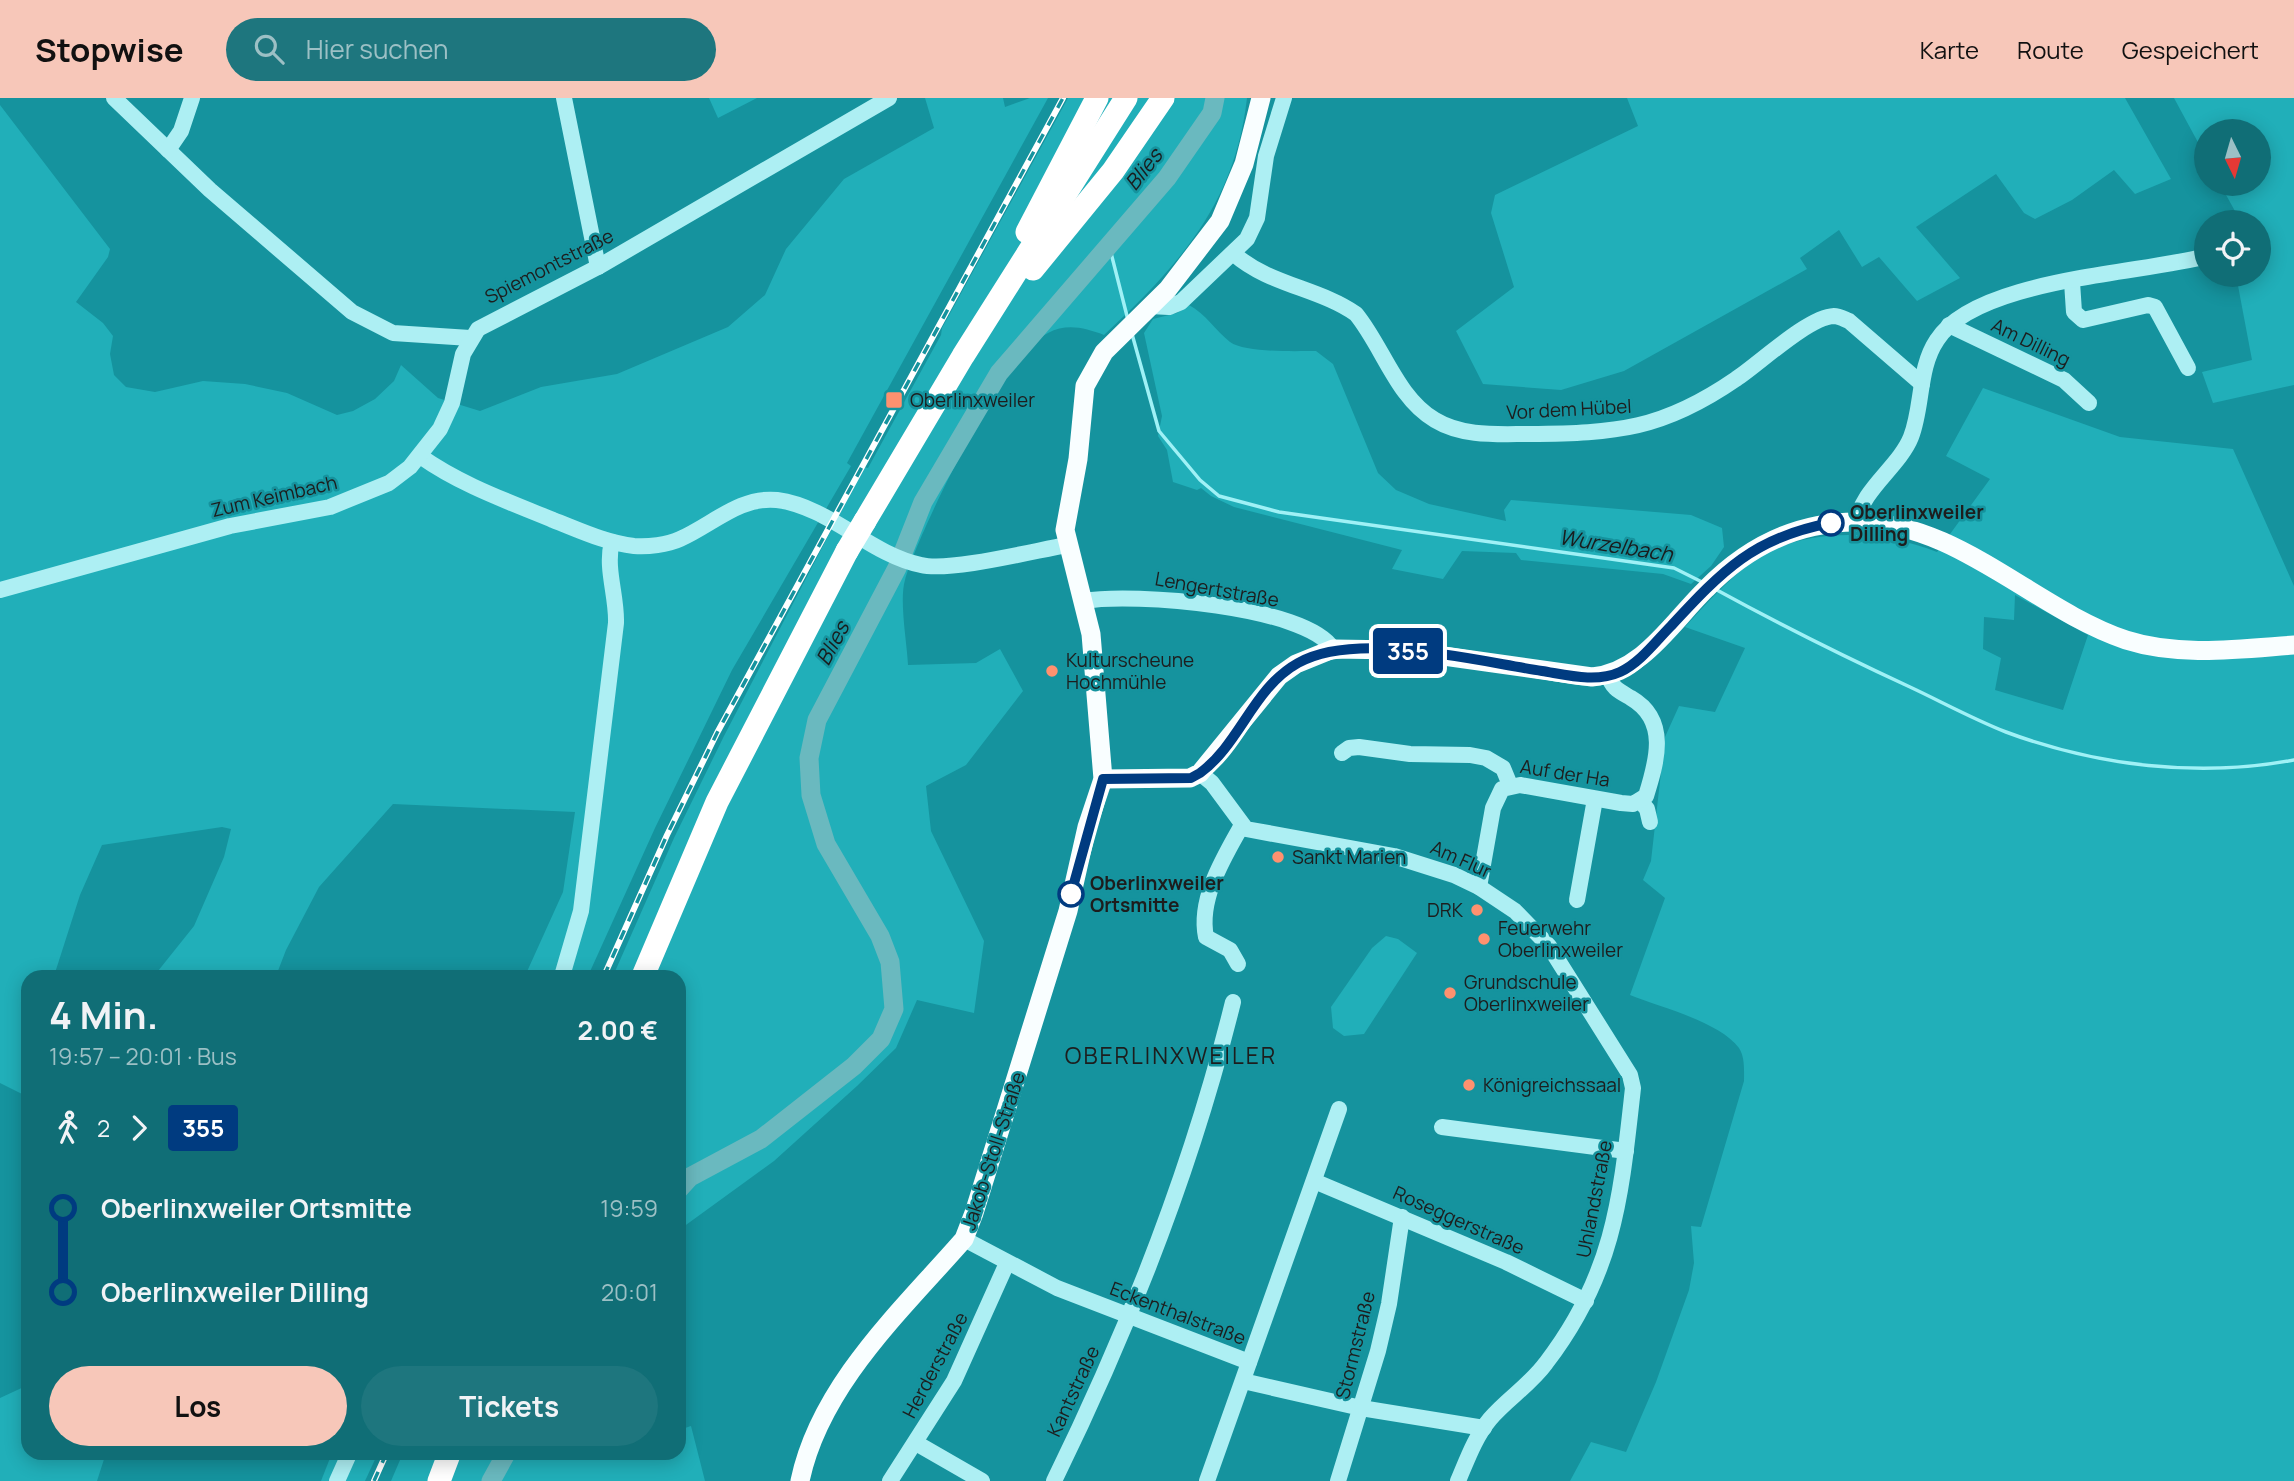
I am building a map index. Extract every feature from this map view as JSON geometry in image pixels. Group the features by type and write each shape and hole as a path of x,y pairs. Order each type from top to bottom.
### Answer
{"highway":[{"path":"963,356 1097,98"},
{"path":"646,970 718,802 847,551 963,356 1126,98"},
{"path":"963,356 1113,171 1160,103"},
{"path":"439,1481 447,1460"}],"main road":[{"name":"Jakob-Stoll-Straße","path":"800,1481 813,1437 840,1389 964,1239 1037,1013 1103,779 1095,666 1084,601 1067,545 1065,519 1078,459 1085,386 1098,361 1116,338 1193,259 1220,221 1244,164 1261,98"},
{"path":"1103,779 1178,779 1200,773 1279,676 1296,664 1333,649 1401,650 1571,675 1609,676 1635,663 1710,584 1768,541 1804,528 1857,522 1897,526 1917,532 1971,557 2102,631 2148,646 2174,650 2294,645"}],"street":[{"path":"114,98 211,190 368,322 393,333 470,338"},
{"path":"168,150 181,131 192,98"},
{"path":"564,98 598,267"},
{"name":"Spiemontstraße","path":"470,338 496,317 598,267 889,98"},
{"path":"1144,311 1181,302 1247,239 1257,218 1266,156 1284,98"},
{"name":"Vor dem Hübel","path":"1234,254 1278,280 1345,305 1356,314 1420,407 1435,420 1469,432 1580,433 1650,425 1696,405 1803,330 1825,318 1837,316 1849,321 1922,384"},
{"name":"Am Dilling","path":"1857,522 1866,502 1910,440 1928,358 1937,339 1949,325 1985,303 2005,295 2194,259"},
{"path":"2072,282 2074,312 2083,320 2148,304 2155,307 2188,368"},
{"name":"Am Dilling","path":"1949,325 2064,380 2090,403"},
{"name":"Zum Keimbach","path":"0,590 230,526 345,502 389,483 420,456 448,414 463,354 470,338"},
{"path":"420,456 468,485 611,542 646,546 679,540 741,505 761,500 777,500 808,509 911,562 947,566 1067,545"},
{"path":"564,970 581,911 617,600 608,563 611,542"},
{"name":"Lengertstraße","path":"1084,601 1137,597 1233,609 1298,625 1322,635 1333,649"},
{"path":"1609,676 1613,685 1639,703 1658,732 1659,745 1649,786 1641,802 1647,809 1650,822"},
{"path":"1342,753 1349,748 1359,747 1410,754 1486,758 1503,768 1510,785"},
{"path":"1200,773 1212,783 1242,825 1217,873 1204,927 1206,937 1230,950 1238,964"},
{"name":"Auf der Ha","path":"1479,887 1497,795 1510,785 1621,803 1641,802"},
{"path":"1577,900 1595,799"},
{"name":"Am Flur","path":"1242,825 1253,831 1424,864 1479,887 1514,911 1549,946 1617,1052 1633,1088"},
{"name":"Kantstraße","path":"1054,1481 1129,1318 1212,1088 1233,1002"},
{"name":"Uhlandstraße","path":"1458,1481 1484,1427 1545,1365 1586,1301 1608,1250 1626,1151 1633,1088"},
{"name":"Eckenthalstraße","path":"964,1239 1057,1288 1249,1362 1339,1109"},
{"path":"1442,1127 1626,1151"},
{"name":"Roseggerstraße","path":"1314,1181 1402,1217 1586,1301"},
{"name":"Stormstraße","path":"1338,1481 1389,1304 1402,1217"},
{"name":"Herderstraße","path":"890,1481 954,1381 1007,1263"},
{"path":"1207,1481 1249,1362"},
{"path":"1243,1381 1361,1408 1484,1427"},
{"path":"916,1443 982,1481"},
{"path":"337,1481 346,1460"}],"shaded area":[{"path":"709,98 757,98 718,118"},
{"path":"925,98 1003,98 1005,107 1030,98 1048,98 847,463 851,466 732,670 655,828 591,970 528,970 563,892 575,812 393,804 319,887 278,970 159,970 194,926 224,857 231,829 222,827 102,845 80,895 56,970 21,970 21,1094 0,1083 0,105 110,249 108,257 76,302 103,323 113,336 110,354 114,375 126,387 155,392 203,381 245,384 287,393 337,415 353,411 375,399 394,381 401,365 438,398 480,411 541,387 617,374 728,327 765,295 786,249 844,179 934,128"},
{"path":"1068,98 1247,98 1230,170 1199,230 1156,283 1104,335 1083,329 1062,328 1048,333 1030,347 988,407 966,446 927,524 905,580 903,610 908,665 976,663 1000,649 1023,691 966,765 926,786 931,831 984,941 974,1013 917,1000 896,1048 857,1086 774,1161 686,1225 686,970 616,970 674,838 724,736 864,467 868,468 941,335 942,328"},
{"path":"1627,98 2125,98 2171,179 2135,194 2114,170 2072,200 2035,219 2024,213 1996,174 1916,227 1960,278 1917,301 1879,257 1862,267 1839,230 1800,258 1807,269 1624,371 1561,390 1483,384 1456,331 1514,287 1491,213 1495,195 1638,126"},
{"path":"2174,98 2294,98 2294,385 2213,403 2202,372 2252,360 2238,287 2271,287 2271,210 2234,210 2227,196 2272,196 2272,119 2194,119 2194,135"},
{"path":"1189,305 1237,346 1271,351 1316,351 1333,364 1378,473 1396,490 1429,504 1506,521 1504,510 1511,500 1691,515 1722,528 1724,547 1711,566 1691,584 1663,574 1521,560 1516,553 1462,551 1443,579 1392,569 1402,550 1234,507 1201,488 1197,490 1173,482 1167,450 1158,436 1162,416 1144,333 1153,319 1177,313"},
{"path":"1983,388 2120,437 2233,449 2294,586 2294,1481 1570,1481 1591,1442 1626,1452 1656,1382 1689,1290 1694,1263 1691,1226 1701,1227 1744,1081 1742,1055 1730,1039 1704,1023 1630,995 1665,898 1643,880 1651,861 1665,737 1679,706 1715,712 1745,648 1685,627 1745,567 1775,549 1797,541 1845,535 1869,536 1893,539 1937,552 1990,479 1946,456","holes":["2015,595 2088,635 2063,710 1995,690 2001,658 1983,649 1984,617 2014,620"]},
{"path":"1386,936 1398,939 1417,953 1364,1034 1344,1036 1333,1028 1331,1007 1372,948"},
{"path":"21,1388 21,1460 104,1460 97,1481 0,1481 0,1398"},
{"path":"691,1426 705,1481 391,1481 400,1460 686,1460 686,1428"},
{"path":"329,1460 375,1460 365,1481 321,1481"}],"waterway":[{"name":"Blies","path":"686,1181 761,1139 854,1066 881,1039 894,1009 890,962 880,936 826,844 811,795 809,758 817,720 897,568 923,502 999,373 1167,178 1212,113 1215,98"},
{"name":"Wurzelbach","path":"1109,245 1128,320"},
{"name":"Wurzelbach","path":"1132,334 1159,431 1200,480 1219,496 1279,512 1674,568 1702,582"},
{"name":"Wurzelbach","path":"1715,589 1970,716 2041,744 2112,761 2185,768 2222,768 2294,760"},
{"name":"Blies","path":"491,1481 503,1460"}],"railway":[{"path":"607,970 667,835 717,733 1063,98"},
{"path":"374,1481 383,1460"}],"bus line":[{"name":"355","path":"1071,894 1087,827 1103,779 1191,778 1200,773 1220,752 1279,676 1316,654 1333,649 1401,650 1571,675 1609,676 1635,663 1716,578 1743,557 1768,541 1804,528 1831,523"}],"place":[{"name":"Oberlinxweiler","path":"894,400"},
{"name":"Oberlinxweiler Dilling","path":"1831,523"},
{"name":"Kulturscheune Hochmühle","path":"1052,671"},
{"name":"Sankt Marien","path":"1278,857"},
{"name":"Oberlinxweiler Ortsmitte","path":"1071,894"},
{"name":"DRK","path":"1477,910"},
{"name":"Feuerwehr Oberlinxweiler","path":"1484,939"},
{"name":"Grundschule Oberlinxweiler","path":"1450,993"},
{"name":"Königreichssaal","path":"1469,1085"}],"district":[{"name":"OBERLINXWEILER","path":"1171,1055"}]}
